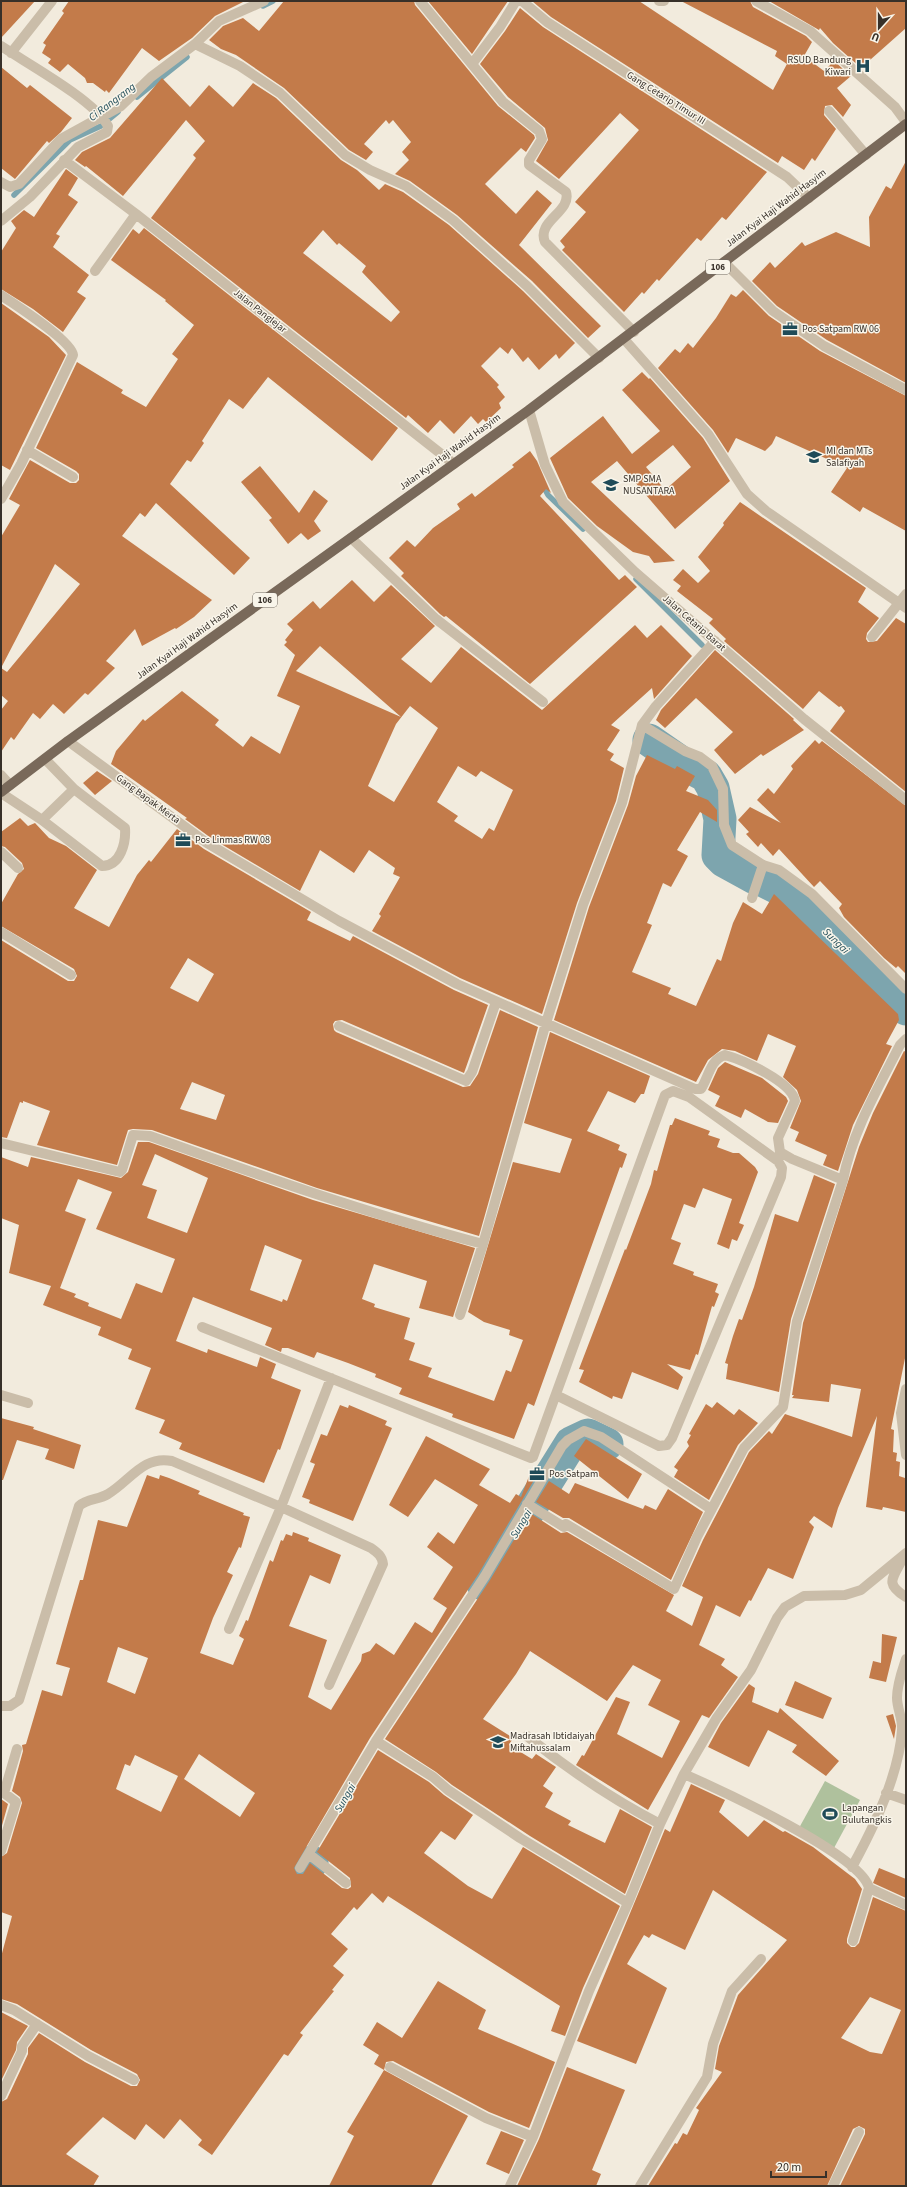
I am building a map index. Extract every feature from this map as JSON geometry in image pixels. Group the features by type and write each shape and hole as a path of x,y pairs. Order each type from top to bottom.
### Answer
{"main road":[{"name":"Jalan Kyai Haji Wahid Hasyim","path":"1,792 68,741 529,410 634,332 906,123"}],"street":[{"path":"11,53 52,1"},
{"path":"1,182 10,187 19,184 61,139 105,120 151,77 195,44 219,21 264,1"},
{"path":"420,1 503,102 539,131 542,139 529,160 529,164 566,192 567,200 545,227 543,237 545,242 634,332"},
{"path":"472,64 500,27 516,1"},
{"name":"Gang Cetarip Timur III","path":"522,1 547,22 787,177 808,198"},
{"path":"659,1 664,1"},
{"path":"756,1 810,31 895,107 906,123"},
{"path":"195,44 240,66 280,93 355,162 406,186 453,220 527,286 599,358"},
{"path":"1,46 89,105 105,120 106,132 78,147 30,197 1,221"},
{"path":"829,110 866,155"},
{"name":"Jalan Panglejar","path":"64,160 136,214 454,464"},
{"path":"95,271 136,214"},
{"path":"724,262 773,312 824,346 906,390"},
{"path":"1,295 59,337 72,352 27,450 1,499"},
{"path":"624,339 708,434 747,494 766,511 903,606"},
{"name":"Jalan Cetarip Barat","path":"529,410 544,465 563,502 635,572 804,719 906,800"},
{"path":"27,450 73,477"},
{"path":"351,538 436,620 543,702"},
{"path":"872,638 903,606 906,594"},
{"path":"460,1315 483,1244 546,1023 583,905 622,803 642,725 656,706 715,641"},
{"path":"642,725 685,751 700,757 712,766 723,789 724,825 732,846 763,865 779,870 812,894 906,989"},
{"name":"Gang Bapak Merta","path":"68,741 207,843 311,905 457,984 695,1089 701,1089 712,1066 719,1057 725,1055 746,1063 782,1082 794,1096 793,1106 778,1138 780,1152 792,1159 843,1180"},
{"path":"1,792 42,820 102,866 111,863 123,850 126,840 125,828 74,789 45,759"},
{"path":"1,775 10,785"},
{"path":"42,820 74,789"},
{"path":"1,852 18,868"},
{"path":"752,898 763,865"},
{"path":"1,932 71,974"},
{"path":"339,1026 466,1081 472,1072 496,1002"},
{"path":"530,1506 564,1527 566,1524 674,1589 711,1510 744,1448 783,1407 797,1321 843,1180 847,1157 874,1095 900,1045 906,1039"},
{"path":"202,1327 529,1459 533,1457 666,1095 673,1091 689,1097 778,1161 782,1168 781,1177 672,1438 667,1445 660,1446 556,1395"},
{"path":"1,1143 120,1172 122,1170 133,1135 150,1136 308,1193 397,1221 483,1244"},
{"path":"229,1629 281,1507 331,1378"},
{"path":"906,1389 901,1413 906,1454"},
{"path":"1,1395 28,1403"},
{"path":"300,1868 310,1855 376,1741 486,1576 530,1506 568,1440 584,1431 601,1437 711,1510"},
{"path":"1,1706 10,1706 19,1700 81,1504 107,1495 140,1467 162,1459 172,1461 281,1507 371,1548 382,1559 380,1572 329,1685"},
{"path":"906,1553 893,1578 892,1586 895,1590 906,1597"},
{"path":"510,2186 533,2137 588,1991 628,1903 660,1824 684,1774 716,1719 751,1670 777,1618 786,1607 804,1596 845,1595 861,1590 906,1553"},
{"path":"852,1867 863,1846 886,1793 895,1766 903,1730 897,1698 900,1678 906,1659"},
{"path":"527,1736 572,1772 611,1797 660,1824"},
{"path":"376,1741 433,1777 448,1790 520,1838 628,1903"},
{"path":"1,1851 16,1802 4,1793 17,1749"},
{"path":"684,1774 744,1801 824,1846 852,1867 868,1882 869,1888 853,1941"},
{"path":"886,1793 906,1800"},
{"path":"310,1855 346,1883"},
{"path":"869,1888 906,1904"},
{"path":"640,2186 707,2077 713,2044 732,1992 761,1959"},
{"path":"1,2005 14,2010 88,2056 134,2080"},
{"path":"1,2096 22,2051 22,2046 37,2024"},
{"path":"390,2066 486,2118 533,2137"},
{"path":"833,2186 858,2132"}],"green space":[{"name":"Lapangan Bulutangkis","path":"825,1781 860,1800 834,1848 799,1828"}],"building":[{"path":"1,1 35,1 1,38"},
{"path":"69,1 245,1 215,16 192,38 159,61 142,48 109,93 106,90 105,92 93,83 87,83 85,78 68,64 60,72 48,63 51,59 42,53 46,45 43,43 64,13 62,11"},
{"path":"284,1 414,1 415,5 498,106 534,135 535,138 526,152 521,148 485,184 516,214 537,190 552,203 519,245 601,326 588,338 532,281 457,215 410,181 395,174 409,160 402,152 411,142 393,120 389,124 386,120 364,144 373,152 366,160 349,150 284,88 236,55 221,49 209,40 223,26 243,18 259,31"},
{"path":"428,1 508,1 472,54"},
{"path":"532,1 639,1 773,90 787,64 775,56 777,51 681,1 750,1 753,7 806,36 812,42 804,56 824,71 834,61 851,76 837,88 851,105 843,117 832,105 825,106 824,115 836,129 815,161 812,158 804,170 782,156 778,163 551,17"},
{"path":"769,1 906,1 906,28 861,68 833,43 820,28 819,30"},
{"path":"520,8 543,27 767,172 726,220 722,217 701,241 697,238 659,281 657,279 644,294 642,292 624,312 562,250 565,247 560,241 586,212 575,202 639,130 620,113 559,179 536,161 548,140 545,128 508,97 480,64"},
{"path":"1,67 27,88 30,85 72,118 61,132 49,143 47,141 15,179 1,168"},
{"path":"162,78 190,107 209,85 233,107 253,83 276,98 341,160 357,170 379,190 385,184 403,192 449,225 523,291 575,343 559,359 556,354 539,370 528,357 523,362 512,348 508,354 500,347 481,366 499,385 497,387 505,397 499,403 501,408 486,422 483,419 478,424 471,416 454,434 440,420 428,433 408,415 406,418 151,218 196,158 193,155 205,141 186,120 123,196 86,166 85,167 75,160 82,152 110,138","holes":["323,230 337,245 339,243 366,266 362,272 400,312 391,322 303,253"]},
{"path":"906,161 906,383 827,340 777,306 752,281 770,262 775,268 802,242 805,246 836,232 870,247 869,217 886,186 891,189"},
{"path":"66,169 78,178 68,195 78,202 56,234 60,236 53,247 89,275 77,292 86,298 63,332 33,309 1,289 1,252 16,228 11,221 24,210 34,217"},
{"path":"144,228 398,428 372,461 268,377 243,409 229,399 202,441 204,443 191,462 187,460 170,484 250,558 234,575 156,503 145,517 140,513 122,536 212,600 194,617 176,629 175,628 142,646 135,629 106,661 115,668 88,695 85,693 64,714 53,704 40,719 33,713 14,740 11,737 1,752 1,710 8,701 1,695 1,668 1,537 20,505 9,499 30,460 70,483 76,483 79,480 79,474 76,471 36,448 77,362 123,390 121,393 146,407 178,359 172,354 194,325 165,301 166,300 111,260 133,229 139,234","holes":["55,564 80,584 7,672 1,668"]},
{"path":"743,290 769,316 820,351 906,396 906,531 863,507 860,512 831,492 847,468 776,436 772,444 765,451 736,438 728,453 713,430 658,368 675,349 680,353 688,343 693,348 716,318 731,294 736,297"},
{"path":"1,303 49,337 66,355 10,470 1,465"},
{"path":"642,372 649,379 650,378 703,438 730,481 675,529 617,461 591,482 675,561 654,563 649,556 633,552 597,526 568,498 550,458 603,416 632,454 660,431 622,390","holes":["673,445 691,467 665,490 646,467"]},
{"path":"530,451 537,461 551,493 546,489 540,496 619,580 625,575 637,587 530,684 446,616 444,617 440,614 401,576 404,573 389,558 407,540 415,547 433,528 460,509 457,504 472,493 475,497 514,467 512,465"},
{"path":"260,466 299,513 314,490 328,501 314,521 321,531 308,540 301,533 288,544 269,520 272,518 241,482"},
{"path":"740,502 866,588 858,602 879,618 867,633 866,639 868,642 877,641 896,618 906,624 906,792 830,731 845,711 841,706 839,707 819,691 803,709 724,641 726,639 709,623 713,619 677,591 681,586 673,580 683,569 698,583 710,571 698,557 724,525 723,523"},
{"path":"352,580 374,602 391,585 435,626 401,659 431,683 461,647 542,710 635,625 647,638 661,625 692,656 654,699 652,688 611,725 620,730 607,750 614,754 610,760 624,768 616,801 577,903 542,1014 460,978 372,931 381,916 379,914 400,877 393,874 395,868 369,850 354,873 320,850 300,891 211,838 185,819 187,818 111,764 116,751 143,719 145,721 182,691 219,720 215,725 243,747 251,736 280,754 300,706 277,696 295,655 284,645 287,642 285,640 293,630 287,624 313,601 320,609","holes":["320,646 401,717 296,671","410,706 438,728 394,802 368,786 396,724","458,766 476,777 481,771 513,790 494,831 489,828 482,839 454,821 458,816 437,802"]},
{"path":"715,650 794,719 793,720 804,730 763,756 761,754 735,774 714,750 733,732 696,698 665,728 656,720 661,710"},
{"path":"815,740 819,744 822,741 906,806 906,974 898,966 896,968 884,958 844,917 839,908 842,904 820,881 814,887 779,849 773,856 761,843 758,847 746,834 749,832 738,820 750,807 781,823 757,800 768,788 774,794 793,769 791,766"},
{"path":"647,755 675,769 677,766 695,776 686,791 708,800 717,810 717,822 700,812 677,850 688,856 671,887 663,883 647,923 652,925 632,972 671,988 668,994 696,1006 717,959 721,961 733,923 743,902 762,914 774,894 898,1014 899,1020 886,1044 892,1046 853,1125 838,1171 823,1165 827,1155 795,1141 799,1132 790,1128 801,1101 797,1090 783,1077 796,1046 768,1034 757,1061 735,1051 722,1049 708,1060 696,1082 554,1020 589,907 628,805 636,776"},
{"path":"97,771 112,781 95,795 83,783"},
{"path":"20,818 28,826 35,823 49,838 66,846 97,870 74,908 109,927 137,875 149,860 151,862 177,829 204,849 311,912 307,920 350,941 353,936 454,990 488,1005 464,1073 342,1020 335,1021 333,1024 336,1032 463,1087 470,1086 478,1074 500,1010 538,1027 479,1236 317,1188 152,1130 128,1130 117,1165 37,1145 50,1111 23,1101 23,1103 20,1102 7,1138 1,1137 1,940 68,981 74,981 77,976 74,969 1,926 1,904 18,874 24,869 22,863 5,847 1,846 1,832","holes":["188,958 214,974 198,1002 170,988","192,1082 225,1095 216,1120 180,1109"]},
{"path":"550,1032 650,1076 644,1094 641,1094 635,1103 608,1091 587,1131 620,1145 618,1150 627,1154 622,1168 620,1167 534,1406 528,1403 514,1439 452,1417 453,1414 399,1394 402,1388 375,1377 376,1374 348,1363 317,1352 314,1358 288,1348 282,1348 281,1352 265,1345 272,1328 193,1297 176,1341 207,1353 208,1349 257,1367 260,1357 276,1364 271,1378 301,1390 280,1450 278,1449 264,1483 179,1449 182,1443 159,1433 165,1420 135,1409 151,1368 128,1359 132,1349 98,1335 101,1327 43,1305 51,1286 9,1273 19,1225 1,1218 1,1157 28,1167 31,1157 121,1178 128,1172 138,1142 149,1142 313,1200 475,1248 453,1317 419,1308 427,1281 374,1264 362,1299 375,1304 374,1307 410,1318 404,1339 415,1343 409,1360 432,1368 428,1377 494,1401 506,1370 511,1372 523,1340 509,1335 510,1330 484,1322 468,1312 513,1162 560,1173 572,1139 524,1123","holes":["155,1154 208,1178 187,1233 147,1218 157,1190 142,1185","78,1179 112,1192 96,1229 175,1259 162,1293 136,1283 121,1319 88,1306 89,1303 74,1297 76,1294 60,1288 86,1219 65,1211","265,1245 302,1260 287,1301 283,1299 282,1302 250,1290"]},
{"path":"904,1051 906,1052 906,1353 891,1429 894,1430 893,1452 897,1453 896,1461 900,1462 899,1476 905,1478 906,1512 883,1507 882,1510 866,1507 877,1416 838,1508 832,1528 814,1516 809,1522 814,1527 793,1579 768,1568 751,1601 749,1600 740,1617 716,1605 699,1645 725,1659 721,1665 738,1677 709,1718 702,1715 648,1810 576,1765 582,1755 584,1756 616,1697 630,1702 617,1734 662,1758 680,1721 648,1705 661,1680 633,1665 607,1701 530,1651 516,1674 483,1719 513,1738 509,1745 532,1759 536,1754 556,1767 543,1786 553,1793 545,1807 571,1821 568,1825 605,1843 620,1809 652,1827 625,1894 530,1836 385,1739 490,1580 530,1513 561,1533 567,1532 674,1595 666,1611 692,1626 703,1597 682,1586 703,1540 749,1452 769,1431 772,1434 785,1414 852,1437 861,1389 831,1384 829,1402 792,1398 794,1395 792,1395 803,1323 859,1147 873,1113"},
{"path":"725,1062 762,1078 786,1097 788,1101 778,1123 768,1122 745,1109 741,1118 715,1106 720,1096 708,1090 718,1068"},
{"path":"675,1118 710,1131 708,1135 720,1139 717,1147 733,1153 739,1153 755,1167 758,1172 739,1223 744,1225 737,1241 732,1239 729,1249 717,1244 732,1199 703,1188 695,1208 684,1204 671,1239 681,1243 673,1264 694,1272 693,1275 718,1284 715,1292 719,1294 714,1307 712,1306 698,1355 696,1354 690,1370 667,1364 683,1377 678,1390 632,1372 622,1399 613,1396 612,1399 579,1382 584,1370 579,1369 651,1184 654,1170 657,1171 670,1125 672,1125"},
{"path":"814,1175 835,1184 791,1319 779,1392 726,1379 728,1364 725,1363 733,1336 739,1319 742,1320 754,1287 775,1214 798,1222"},
{"path":"717,1402 734,1415 739,1409 758,1423 738,1445 709,1500 674,1477 678,1470 674,1467 689,1446 687,1442 691,1435 689,1434 706,1404 712,1408"},
{"path":"340,1405 348,1408 349,1405 387,1421 385,1425 392,1428 353,1521 309,1503 310,1500 302,1497 315,1464 310,1462 321,1434 327,1436"},
{"path":"1,1418 34,1427 33,1429 81,1445 74,1469 45,1459 49,1449 17,1440 3,1480 1,1480"},
{"path":"426,1436 490,1469 479,1485 510,1503 516,1494 521,1497 531,1471 537,1475 479,1573 370,1738 294,1868 297,1874 303,1874 310,1863 342,1888 348,1889 351,1887 350,1878 317,1852 378,1750 429,1782 444,1795 473,1815 455,1840 441,1831 424,1853 468,1886 492,1899 523,1847 620,1906 583,1988 565,2036 551,2031 560,2006 388,1896 383,1903 372,1893 357,1910 354,1907 331,1934 348,1949 333,1966 344,1975 332,1990 334,1991 300,2033 303,2035 288,2056 284,2054 212,2155 198,2145 202,2140 180,2119 164,2139 146,2124 135,2140 103,2117 66,2154 99,2176 93,2186 1,2186 1,2102 7,2099 28,2054 28,2048 39,2033 85,2062 131,2086 137,2086 140,2080 137,2074 91,2050 17,2004 1,1999 1,1957 12,1916 1,1912 1,1857 7,1853 22,1803 20,1797 12,1791 23,1751 22,1745 26,1744 42,1690 62,1696 70,1668 56,1664 80,1580 83,1580 98,1520 127,1527 147,1475 159,1479 160,1475 169,1478 200,1491 198,1494 244,1513 243,1515 250,1517 241,1548 239,1547 227,1572 233,1575 213,1618 200,1653 233,1665 244,1639 239,1636 246,1620 248,1621 270,1560 273,1562 281,1540 283,1541 286,1534 292,1536 293,1532 309,1538 308,1541 341,1555 330,1584 310,1575 289,1626 327,1640 308,1697 331,1710 361,1661 362,1654 370,1651 376,1643 394,1655 415,1622 432,1633 447,1608 433,1599 453,1567 427,1547 438,1532 454,1544 478,1505 435,1479 408,1517 389,1505","holes":["118,1647 148,1658 135,1694 107,1682","199,1754 255,1793 240,1817 184,1779","135,1755 178,1776 161,1812 116,1789 125,1764 130,1766"]},
{"path":"586,1439 642,1474 628,1499 574,1456"},
{"path":"549,1481 569,1494 575,1483 643,1509 645,1505 656,1510 668,1489 703,1512 671,1580 569,1518 563,1518 536,1502"},
{"path":"882,1634 897,1637 886,1682 869,1678 873,1661 881,1663"},
{"path":"795,1681 832,1698 823,1719 785,1705"},
{"path":"749,1684 755,1688 752,1702 778,1713 780,1708 839,1761 826,1776 792,1752 797,1745 768,1730 749,1767 708,1747 721,1723"},
{"path":"893,1714 896,1726 894,1739 886,1716"},
{"path":"691,1784 725,1800 719,1812 748,1837 764,1820 783,1832 785,1831 813,1847 855,1879 862,1889 847,1939 847,1943 851,1947 855,1947 859,1943 873,1897 906,1911 906,2186 840,2186 865,2134 865,2129 859,2126 853,2129 827,2186 648,2186 675,2143 677,2144 683,2133 687,2135 699,2110 696,2108 722,2072 715,2069 719,2046 738,1995 787,1940 713,1890 685,1950 652,1934 649,1938 644,1935 627,1964 667,1988 636,2064 577,2041 665,1829 670,1832","holes":["870,1997 901,2010 882,2054 870,2052 841,2038"]},
{"path":"1,1799 8,1804 1,1829"},
{"path":"879,1868 906,1879 906,1898 873,1883"},
{"path":"438,1981 486,2010 478,2029 555,2062 529,2128 489,2112 393,2061 386,2062 384,2070 374,2064 379,2055 363,2045 377,2022 402,2038"},
{"path":"1,2012 28,2026 17,2042 16,2050 1,2081"},
{"path":"567,2067 625,2090 592,2170 601,2174 596,2186 517,2186 539,2139"},
{"path":"384,2070 468,2116 431,2186 329,2186 354,2136 347,2132"},
{"path":"501,2131 524,2140 509,2174 486,2164"}],"waterway":[{"name":"Ci Rangrang","path":"263,6 273,1"},
{"name":"Ci Rangrang","path":"137,97 187,57"},
{"name":"Ci Rangrang","path":"14,195 70,140 101,126 118,112"},
{"path":"542,484 548,495 583,529"},
{"path":"636,579 702,645"},
{"name":"Sungai","path":"649,740 685,765 706,776 713,788 720,819 718,855 724,861 755,878"},
{"name":"Sungai","path":"762,880 786,892 906,1009"},
{"name":"Sungai","path":"483,1584 571,1443 588,1435 607,1444"},
{"name":"Sungai","path":"285,1896 312,1862"}],"place":[{"name":"RSUD Bandung Kiwari","path":"863,66"},
{"name":"Pos Satpam RW 06","path":"790,329"},
{"name":"MI dan MTs Salafiyah","path":"814,457"},
{"name":"SMP SMA NUSANTARA","path":"611,485"},
{"name":"Pos Linmas RW 08","path":"183,840"},
{"name":"Pos Satpam","path":"537,1474"},
{"name":"Madrasah Ibtidaiyah Miftahussalam","path":"498,1742"},
{"name":"Lapangan Bulutangkis","path":"830,1814"}]}
